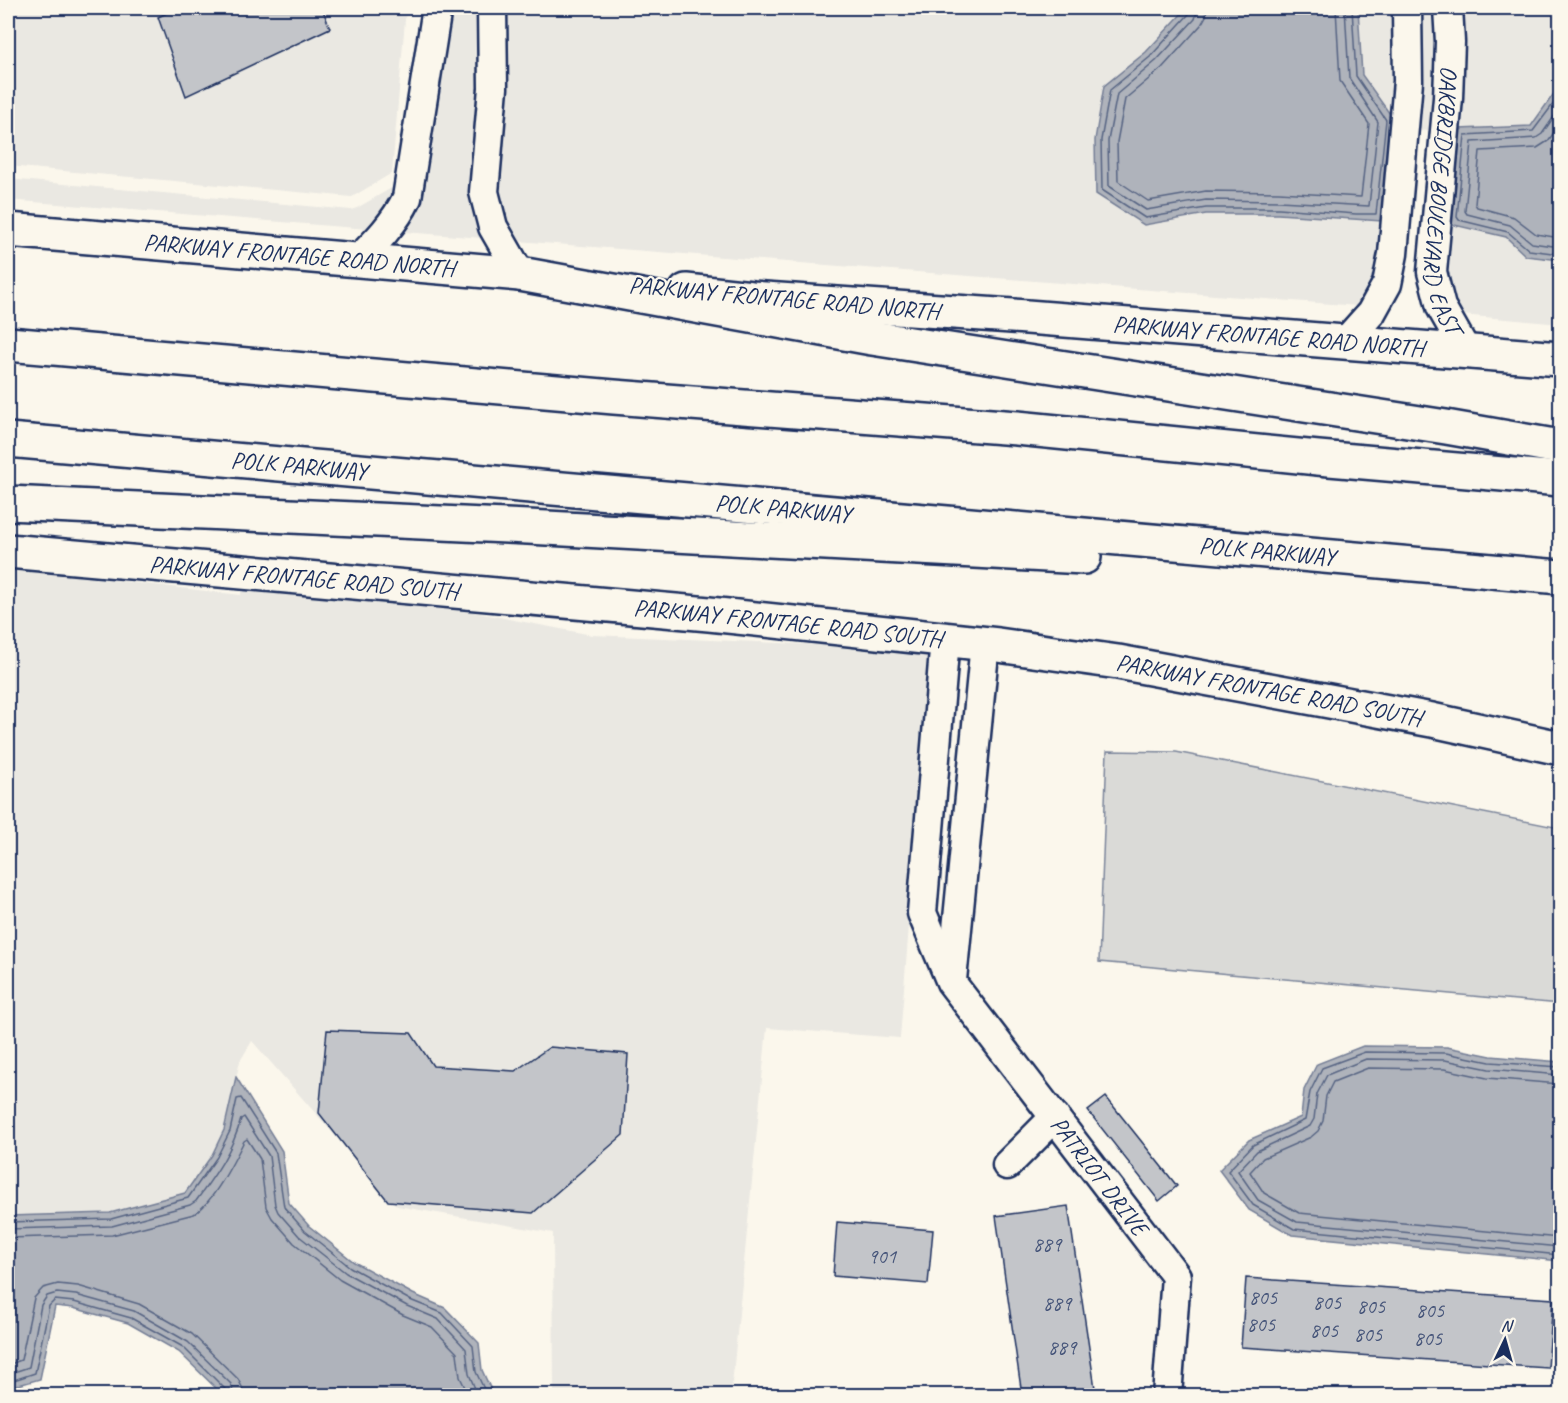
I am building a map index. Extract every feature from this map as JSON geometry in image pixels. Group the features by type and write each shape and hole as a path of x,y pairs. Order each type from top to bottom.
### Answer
{"main road":[{"name":"PARKWAY FRONTAGE ROAD NORTH","path":"8,230 520,274 752,298 1560,359"},
{"path":"520,274 872,338 1446,427 1560,447"},
{"path":"8,344 614,397 1017,428 1560,479"},
{"name":"POLK PARKWAY","path":"8,440 1560,577"},
{"path":"8,503 528,527 1167,562 1429,566"},
{"name":"PARKWAY FRONTAGE ROAD SOUTH","path":"8,551 697,612 985,643 1118,662 1432,720 1560,748"}],"street":[{"path":"357,261 400,214 407,198 437,8"},
{"path":"492,8 493,88 484,192 493,227 520,274"},
{"name":"OAKBRIDGE BOULEVARD EAST","path":"1345,342 1371,314 1387,284 1396,224 1408,81 1407,8"},
{"name":"OAKBRIDGE BOULEVARD EAST","path":"1448,8 1450,42 1445,125 1432,272 1441,307 1466,351"},
{"name":"PATRIOT DRIVE","path":"945,639 922,913 951,982 1176,1276 1167,1395"},
{"path":"951,982 985,643"},
{"path":"1007,1165 1055,1117"}],"shaded area":[{"path":"8,8 406,8 392,173 352,197 8,166"},
{"path":"451,8 479,8 479,88 471,191 483,238 404,232 421,201"},
{"path":"506,8 1187,8 1146,52 1104,86 1144,225 1206,214 1278,214 1382,221 1374,279 1358,306 517,241 505,220 499,190 507,88"},
{"path":"1358,8 1393,8 1395,81 1392,117 1362,75"},
{"path":"1421,8 1434,8 1436,43 1431,130 1418,131 1422,81"},
{"path":"1462,8 1560,8 1560,85 1531,126 1459,129"},
{"path":"8,179 351,210 395,186 388,205 368,229 8,200"},
{"path":"1450,224 1506,237 1526,256 1560,260 1560,324 1462,315 1454,301 1446,270"},
{"path":"8,568 241,595 241,587 431,604 592,635 875,647 931,653 900,1038 767,1028 731,1395 554,1395 553,1233 397,1206 252,1041 240,1061 224,1130 212,1155 185,1193 110,1213 8,1216"},
{"path":"1107,751 1176,752 1560,828 1560,1004 1099,962"}],"water":[{"path":"1187,8 1358,8 1362,75 1392,117 1382,221 1278,214 1206,214 1144,225 1096,194 1095,140 1104,86 1146,52"},
{"path":"1560,85 1560,260 1526,256 1506,237 1450,224 1459,129 1531,126"},
{"path":"1363,1046 1447,1047 1491,1056 1560,1062 1560,1261 1292,1235 1249,1210 1219,1170 1249,1140 1301,1117 1304,1090 1317,1064"},
{"path":"236,1077 282,1151 289,1203 309,1226 354,1262 413,1294 445,1308 479,1343 482,1370 491,1395 223,1395 179,1352 128,1323 73,1308 55,1306 40,1379 8,1388 8,1216 110,1213 185,1193 212,1155 224,1130"}],"building":[{"path":"178,8 322,8 330,28 186,96 158,17"},
{"path":"327,1030 411,1033 433,1066 515,1071 550,1047 628,1054 623,1135 533,1213 388,1201 319,1113"},
{"path":"1106,1097 1177,1186 1159,1201 1088,1111"},
{"path":"1068,1206 1096,1395 1022,1395 996,1216"},
{"path":"837,1222 933,1230 928,1284 833,1276"},
{"path":"1246,1278 1553,1299 1548,1368 1241,1347"}]}
